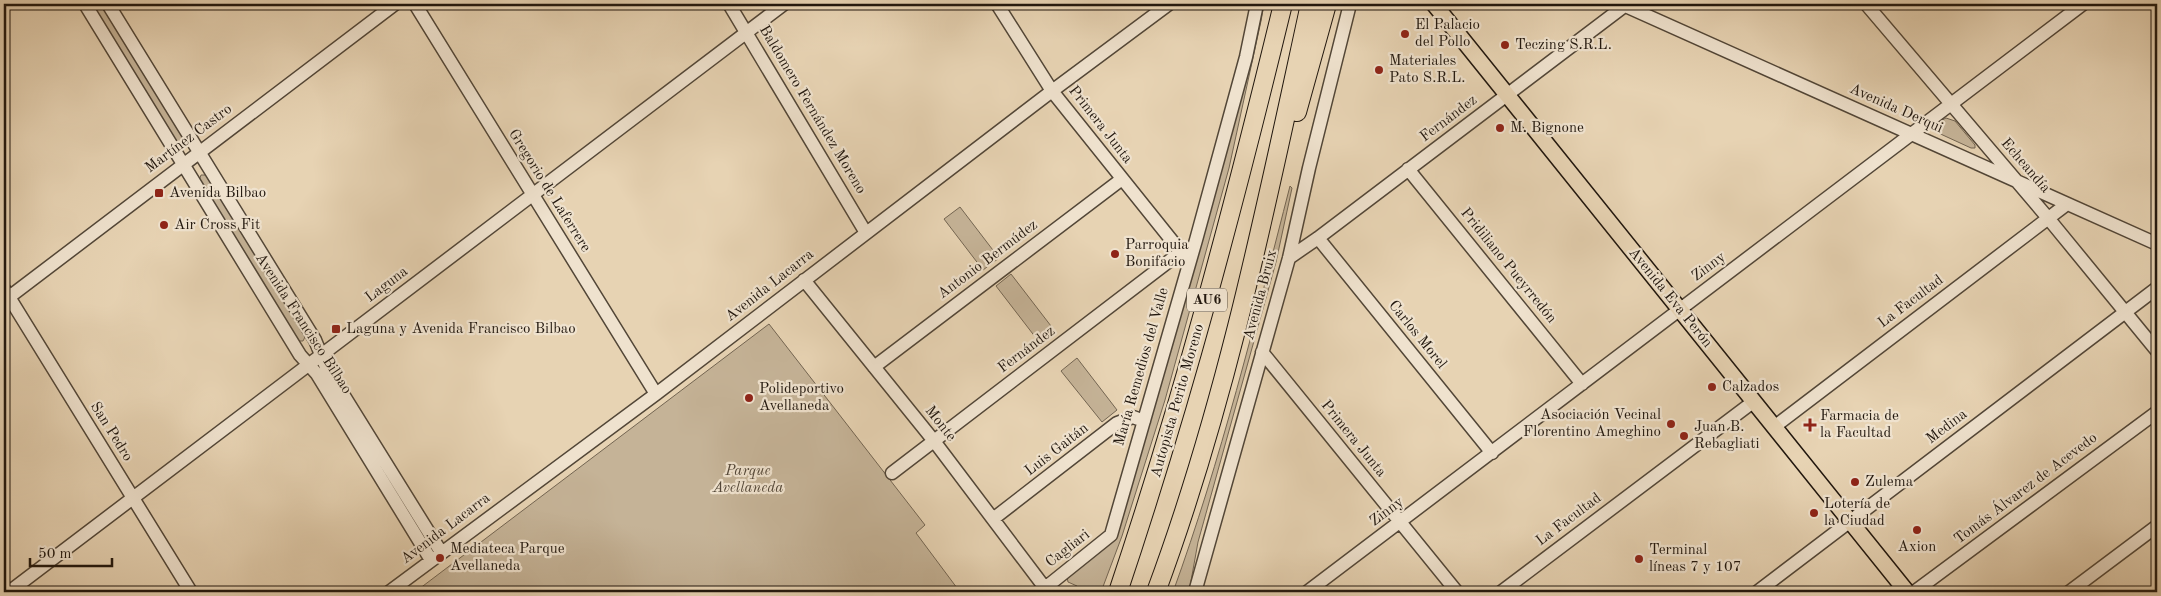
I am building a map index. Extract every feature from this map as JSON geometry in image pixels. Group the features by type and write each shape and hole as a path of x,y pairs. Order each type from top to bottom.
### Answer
{"highway":[{"path":"1257,105 1270,4"},
{"name":"Autopista Perito Moreno","path":"1118,592 1175,415 1216,268 1283,4"},
{"name":"AU6","path":"1156,592 1174,543 1221,392 1264,220 1310,4"},
{"path":"1264,220 1309,72 1327,4"}],"main road":[{"name":"Avenida Eva Perón","path":"1434,4 1907,592"}],"street":[{"name":"Avenida Francisco Bilbao","path":"85,4 300,355 317,374 436,556"},
{"name":"Avenida Francisco Bilbao","path":"108,4 315,340 326,367 436,556"},
{"name":"Martínez Castro","path":"5,295 395,4"},
{"name":"Gregorio de Laferrere","path":"415,4 656,394"},
{"name":"Baldomero Fernández Moreno","path":"729,4 866,233"},
{"name":"Laguna","path":"9,592 784,4"},
{"name":"Primera Junta","path":"997,4 1052,91 1122,179 1186,254"},
{"name":"Avenida Lacarra","path":"393,591 436,556 656,394 1052,91 1169,4"},
{"name":"María Remedios del Valle","path":"1111,535 1144,421 1186,254 1246,57 1257,4"},
{"name":"Avenida Bruix","path":"1195,592 1289,258 1309,168 1350,4"},
{"name":"Fernández","path":"1289,258 1507,95 1624,4"},
{"name":"Avenida Derqui","path":"1624,4 2157,244"},
{"name":"Echeandía","path":"1866,4 2048,218 2157,351"},
{"name":"Zinny","path":"1307,592 2083,4"},
{"name":"Pridiliano Pueyrredón","path":"1408,170 1582,384"},
{"name":"Antonio Bermúdez","path":"874,367 1122,179"},
{"name":"La Facultad","path":"1774,427 2068,204"},
{"name":"Carlos Morel","path":"1318,238 1492,453"},
{"name":"Fernández","path":"892,473 1186,254"},
{"name":"Monte","path":"804,280 934,441 994,519 1045,590"},
{"name":"Medina","path":"1757,592 2157,288"},
{"name":"San Pedro","path":"5,295 191,592"},
{"name":"Primera Junta","path":"1262,352 1457,592"},
{"name":"La Facultad","path":"1501,592 1753,402"},
{"name":"Tomás Álvarez de Acevedo","path":"1914,592 2157,412"},
{"name":"Luis Gaitán","path":"994,519 1118,423 1133,417 1144,421"},
{"path":"2069,592 2157,526"},
{"name":"Cagliari","path":"1045,590 1111,535"}],"green space":[{"path":"90,4 103,4 184,136 181,142 176,142"},
{"path":"1261,4 1264,4 1261,21 1229,168 1165,400 1122,536 1101,592 1075,592 1077,586 1068,582 1067,577 1112,541"},
{"path":"1946,118 1955,121 1975,145 1975,148 1971,148 1934,131 1935,124"},
{"path":"201,175 206,175 306,335 303,341 298,341 199,181"},
{"path":"1290,186 1292,188 1276,262 1198,542 1189,592 1173,592 1222,441"},
{"path":"960,207 999,258 983,270 944,219"},
{"path":"1011,274 1051,326 1036,338 996,286"},
{"name":"Polideportivo Avellaneda","path":"769,324 925,525 916,533 960,592 415,592"},
{"path":"1077,358 1117,410 1102,422 1061,371"}],"place":[{"name":"El Palacio del Pollo","path":"1405,34"},
{"name":"Teczing S.R.L.","path":"1505,45"},
{"name":"Materiales Pato S.R.L.","path":"1379,70"},
{"name":"M. Bignone","path":"1500,128"},
{"name":"Avenida Bilbao","path":"159,193"},
{"name":"Air Cross Fit","path":"164,225"},
{"name":"Parroquia Bonifacio","path":"1115,254"},
{"name":"Laguna y Avenida Francisco Bilbao","path":"336,329"},
{"name":"Calzados","path":"1712,387"},
{"name":"Polideportivo Avellaneda","path":"749,398"},
{"name":"Asociación Vecinal Florentino Ameghino","path":"1671,424"},
{"name":"Farmacia de la Facultad","path":"1810,425"},
{"name":"Juan B. Rebagliati","path":"1684,436"},
{"name":"Zulema","path":"1855,482"},
{"name":"Lotería de la Ciudad","path":"1814,513"},
{"name":"Axion","path":"1917,530"},
{"name":"Mediateca Parque Avellaneda","path":"440,558"},
{"name":"Terminal líneas 7 y 107","path":"1639,559"}],"park label":[{"name":"Parque Avellaneda","path":"748,480"}]}
